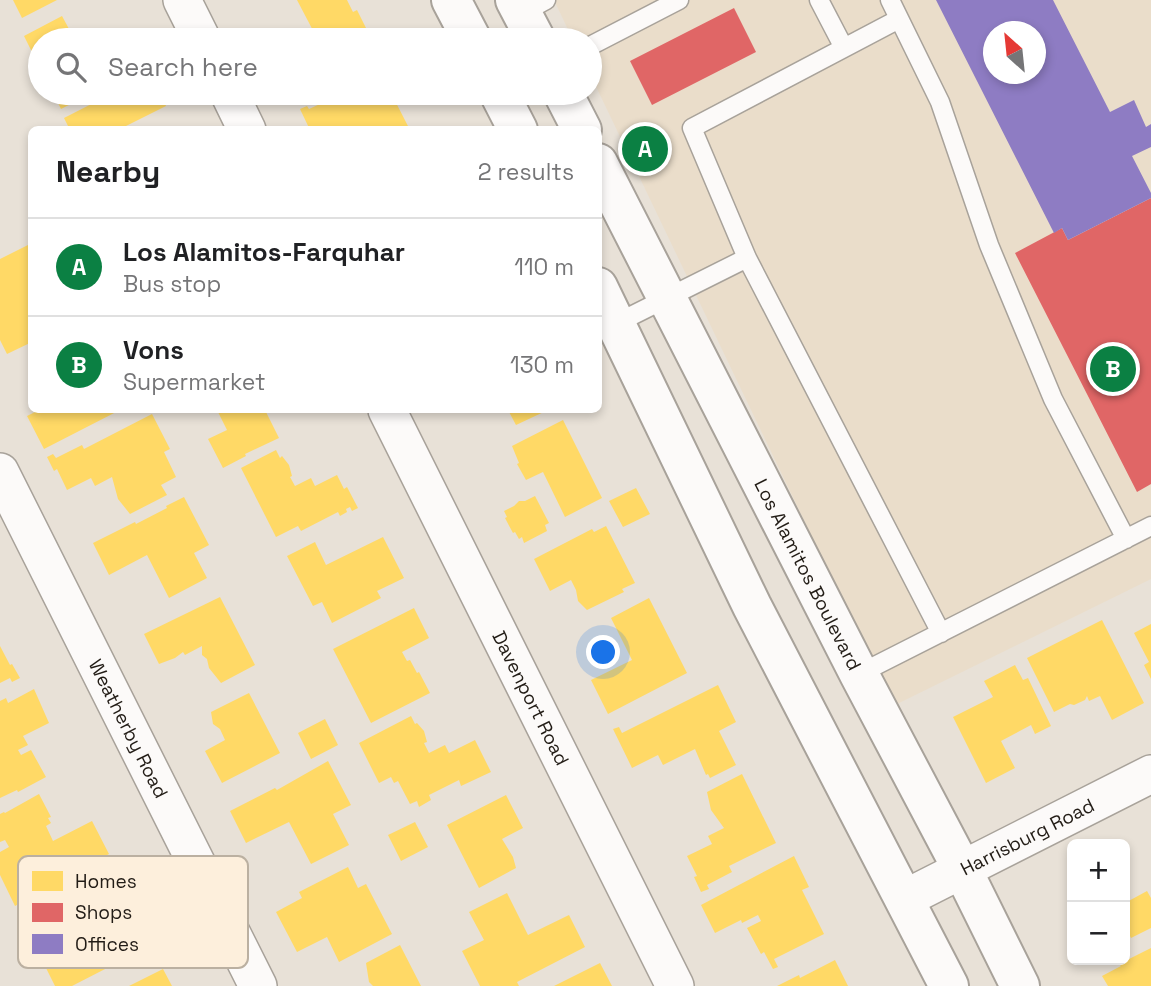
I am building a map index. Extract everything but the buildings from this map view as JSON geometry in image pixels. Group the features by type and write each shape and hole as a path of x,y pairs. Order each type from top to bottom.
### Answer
{"main road":[{"path":"451,0 466,28"},
{"path":"505,105 516,126"},
{"path":"569,105 580,126"},
{"name":"Los Alamitos Boulevard","path":"602,171 1020,986"},
{"path":"602,295 752,606 949,986"}],"street":[{"path":"182,0 196,28"},
{"path":"235,105 245,126"},
{"name":"Davenport Road","path":"388,413 675,986"},
{"name":"Weatherby Road","path":"0,472 193,856"},
{"name":"Harrisburg Road","path":"904,899 1151,774"},
{"name":"Weatherby Road","path":"248,966 258,986"}],"lane":[{"path":"602,40 679,0"},
{"path":"820,0 844,48"},
{"path":"890,0 940,102 989,245 1053,399 1126,539"},
{"path":"899,19 692,128 747,258 941,633"},
{"path":"617,323 747,258"},
{"path":"859,674 1151,526"}],"shaded area":[{"path":"554,0 1151,0 1151,579 893,706 602,99 602,28 567,28"}],"place":[{"name":"Los Alamitos-Farquhar","path":"645,149"},
{"name":"Vons","path":"1113,369"}]}
